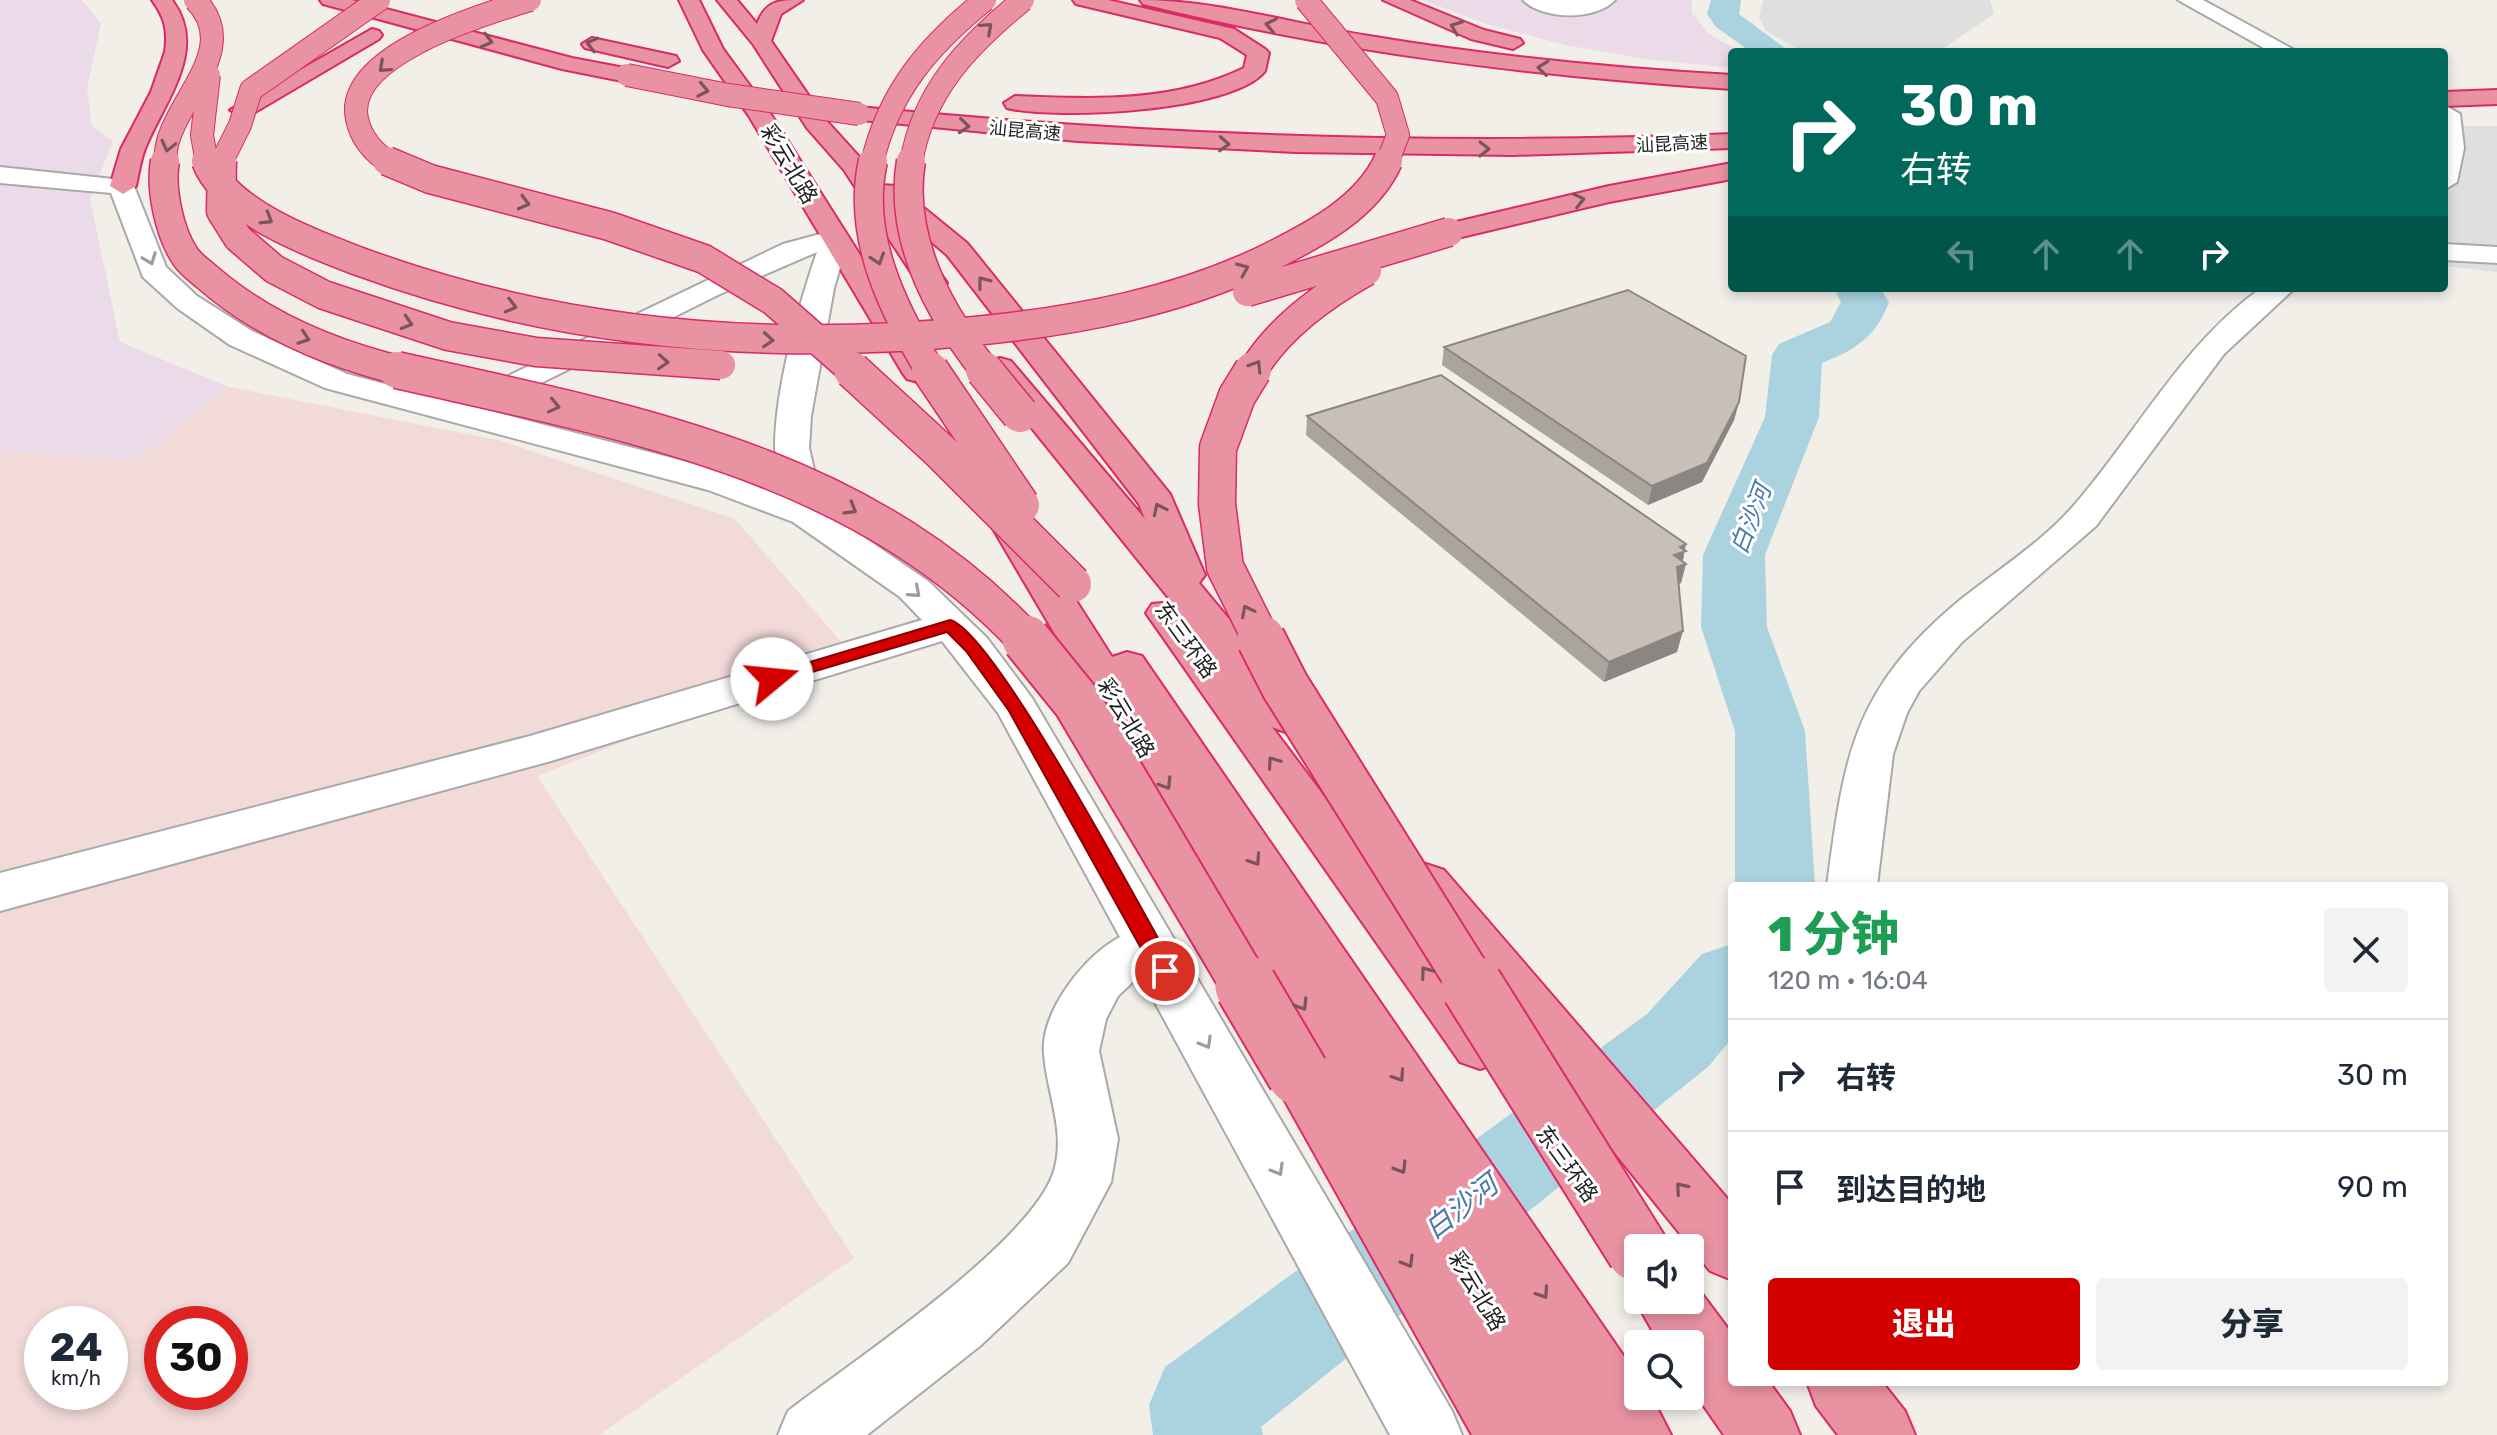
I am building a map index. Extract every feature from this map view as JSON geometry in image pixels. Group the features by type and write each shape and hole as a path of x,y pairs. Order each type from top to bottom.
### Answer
{"highway":[{"path":"123,186 134,146 170,70 176,44 176,21 162,0"},
{"path":"195,0 204,9 212,29 204,110 204,150 209,168 261,217 315,245 418,283 557,316 672,333 791,342 927,338 1057,322 1132,306 1209,283 1281,253 1362,201 1383,175 1399,134 1387,99 1306,0"},
{"name":"汕昆高速","path":"330,0 570,64 728,95 859,114 1117,139 1240,145 1502,149 1728,141"},
{"path":"379,0 278,68 251,90 242,110 240,125 221,163 221,211 238,238 274,269 324,295 448,336 536,352 731,366 848,360 1024,340 1116,326 1223,300 1449,232 1609,194 1728,172"},
{"path":"671,0 701,29"},
{"name":"彩云北路","path":"689,0 701,29 760,116 1331,1053 1497,1368 1565,1435"},
{"path":"761,41 772,11 793,0"},
{"path":"985,0 957,20 921,55 893,95 880,126 869,174 868,204 874,246 892,300 927,361 1073,584 1637,1435"},
{"name":"东三环路","path":"1023,0 988,26 955,60 928,100 915,130 909,195 914,233 942,309 1624,1241"},
{"path":"991,102 1079,104 1176,99 1227,88 1254,71 1258,53 1227,33 1083,0"},
{"path":"1150,0 1375,46 1462,59 1728,82"},
{"path":"1393,0 1478,35 1641,70 1728,81"},
{"name":"彩云北路","path":"736,5 815,123 854,166 934,285 1197,608 1728,1245"},
{"path":"242,110 372,35 445,6 521,12"},
{"path":"521,12 468,19 416,43 389,61 367,83 355,104 359,128 371,147 390,163 426,177 618,229 714,262 756,286 800,320 899,408 1073,584"},
{"path":"569,38 684,63 809,82"},
{"path":"211,57 169,137 162,177 185,257 239,305 283,330 395,369 630,424 733,454 820,490 935,558 1025,638 1077,702 1497,1368 1510,1435"},
{"path":"2448,78 2497,77"},
{"name":"汕昆高速","path":"879,93 932,100 1254,124 1407,129 1728,121"},
{"path":"2448,107 2497,97"},
{"path":"932,100 962,101"},
{"path":"1449,232 1344,284 1295,321 1261,356 1237,396 1218,448 1217,504 1225,567 1285,686 1627,1234"},
{"path":"1678,1314 1728,1383"},
{"path":"1730,1386 1766,1435"},
{"path":"1843,1386 1881,1435"}],"street":[{"path":"1533,0 1552,7 1580,9 1605,0"},
{"path":"2188,0 2279,48"},
{"path":"2448,114 2453,131 2448,169"},
{"path":"0,175 123,186 128,209 153,271 187,302 241,338 336,381 721,482 806,514 914,589 972,647 1017,708 1423,1426"},
{"path":"459,412 737,275 793,250 835,238"},
{"path":"806,514 792,448 794,416 819,288 835,238"},
{"path":"2448,252 2497,255"},
{"path":"1853,882 1865,783 1885,713 1921,660 1962,620 2027,571 2085,515 2199,365 2247,310 2274,292"},
{"path":"669,468 707,465 742,455 764,443 794,416"},
{"path":"0,892 535,750 950,625"},
{"path":"812,1435 957,1323 1046,1242 1081,1182 1089,1139 1071,1051 1079,1018 1099,981 1122,960 1150,945"}],"shaded area":[{"path":"0,0 82,0 101,24 87,89 92,126 113,141 90,199 120,342 229,387 135,461 0,450"},
{"path":"1422,0 1692,0 1692,13 1708,33 1733,48 1728,48 1728,68 1645,59 1565,45 1490,25"},
{"path":"1763,0 1990,0 1994,14 1944,48 1796,48 1766,31 1759,18"},
{"path":"2448,126 2497,126 2497,272 2448,266"},
{"path":"229,387 498,440 735,519 850,652 537,776 854,1258 599,1435 0,1435 0,450 135,461"}],"building":[{"path":"1628,290 1746,356 1739,402 1707,463 1652,486 1444,347"},
{"path":"1441,375 1686,544 1680,547 1686,551 1674,555 1686,564 1677,567 1683,631 1609,662 1307,416"}],"waterway":[{"name":"白沙河","path":"1726,0 1723,14 1727,20 1767,48"},
{"name":"白沙河","path":"1775,882 1770,731 1734,627 1734,555 1792,417 1797,355 1830,343 1847,332 1860,315 1865,302 1859,292"},
{"name":"白沙河","path":"1208,1435 1203,1405 1678,1040 1728,983"}],"route":[{"path":"772,679 950,625 972,647 1017,708 1165,971"}]}
